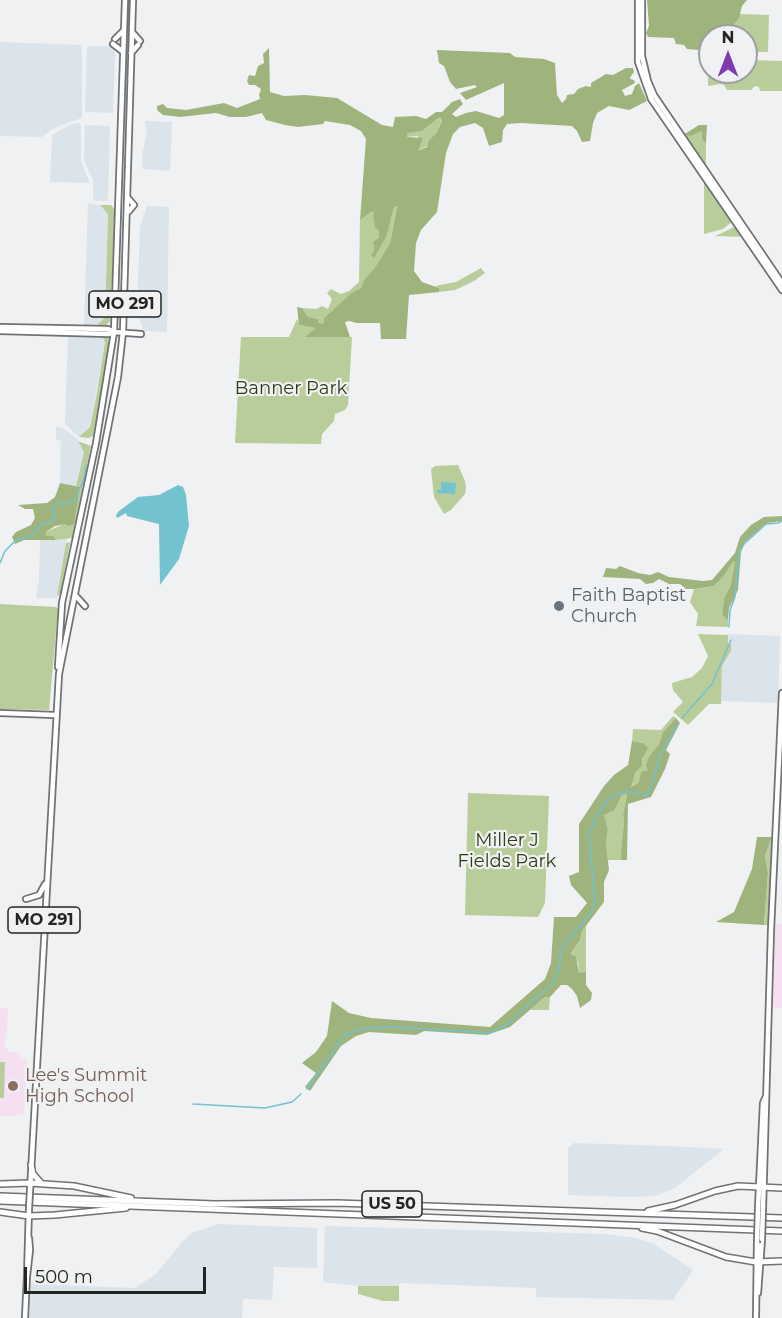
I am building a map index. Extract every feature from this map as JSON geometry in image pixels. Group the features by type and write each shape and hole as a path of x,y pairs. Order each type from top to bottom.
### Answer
{"highway":[{"path":"31,1165 36,1179 42,1184"},
{"path":"0,1184 30,1183 74,1186 159,1202"},
{"path":"625,1213 661,1209 727,1188 761,1186 782,1188"},
{"name":"US 50","path":"0,1196 159,1202 337,1203 782,1218"},
{"name":"US 50","path":"0,1201 782,1231"},
{"path":"0,1212 29,1216 169,1207"},
{"path":"592,1223 657,1231 726,1257 758,1262 782,1260"}],"main road":[{"name":"MO 291","path":"59,674 63,603 96,443 114,332 125,0"},
{"name":"MO 291","path":"30,1183 59,674 118,376 123,332 133,0"},
{"path":"640,0 642,59 654,95 782,283"},
{"path":"640,0 638,59 648,92 667,125 782,290"},
{"path":"123,52 114,42 124,30"},
{"path":"131,53 139,43 132,32"},
{"path":"0,329 87,331 108,329 114,332 141,333"},
{"path":"75,593 77,599 85,606"},
{"path":"63,603 67,609 66,634"},
{"path":"756,1318 755,1287 767,1102 766,1068 782,693"},
{"path":"0,713 55,715"},
{"path":"44,715 55,727"},
{"path":"27,899 39,895 46,882"},
{"path":"25,1318 30,1183"}],"shaded area":[{"path":"0,42 82,45 82,118 54,128 42,137 0,136"},
{"path":"89,46 111,46 115,53 113,113 85,112 87,48"},
{"path":"145,121 172,122 170,171 143,169 142,156 147,131"},
{"path":"79,123 81,126 81,162 90,183 50,182 52,135 69,125"},
{"path":"85,125 110,126 108,201 93,199 93,179 84,161"},
{"path":"88,203 100,205 108,214 105,317 96,326 84,326"},
{"path":"147,206 169,207 167,332 144,331 137,313 140,227"},
{"path":"68,334 101,334 105,342 90,427 79,437 65,424"},
{"path":"56,426 77,439 84,452 76,486 60,483 61,441 56,440"},
{"path":"67,538 57,598 36,598 40,540"},
{"path":"728,634 780,636 778,703 721,701 722,666 731,651"},
{"path":"774,924 782,924 782,1008 771,1007"},
{"name":"Lee's Summit High School","path":"0,1008 8,1008 5,1047 9,1051 20,1053 20,1059 27,1059 24,1114 0,1117"},
{"path":"574,1143 724,1149 675,1188 655,1196 568,1195 568,1148"},
{"path":"218,1224 317,1228 317,1268 274,1267 272,1300 243,1299 242,1318 29,1318 31,1284 135,1288 156,1274 192,1233"},
{"path":"325,1226 607,1234 636,1238 654,1244 693,1270 673,1300 536,1297 536,1288 400,1283 399,1286 358,1286 323,1282"}],"green space":[{"path":"647,0 747,0 734,24 698,24 698,50 687,49 684,45 676,44 674,38 648,37 646,33 649,26"},
{"path":"740,14 769,15 768,52 758,52 758,24 733,24"},
{"path":"269,48 270,92 284,96 337,98 382,125 393,127 395,117 416,116 426,119 436,112 442,112 452,102 460,99 463,104 452,114 456,117 476,111 499,118 504,115 504,83 466,100 460,93 477,87 475,85 456,89 450,82 444,66 439,63 437,50 510,53 515,57 544,59 555,63 557,95 562,103 567,95 574,94 578,89 586,86 591,87 591,83 606,74 613,75 626,68 633,68 634,72 630,79 635,83 622,90 625,96 632,94 639,83 647,101 629,110 609,106 597,113 590,141 582,142 572,126 521,123 507,124 503,130 502,142 489,146 483,128 475,123 460,127 453,134 446,153 437,212 421,230 416,243 414,271 422,282 439,288 439,292 409,295 406,339 381,339 380,323 349,321 345,322 350,337 305,337 316,328 299,325 297,307 302,308 308,317 318,319 318,323 323,324 324,318 351,293 361,288 364,280 390,243 397,206 394,207 387,235 374,258 371,255 374,251 373,242 379,237 379,231 375,227 373,211 360,220 366,139 361,131 350,125 325,121 323,124 298,127 285,125 266,120 262,113 246,117 230,117 216,113 180,117 163,115 157,110 157,106 163,104 167,108 186,110 224,103 237,108 260,99 261,89 255,85 249,85 247,81 249,75 255,76 258,66 264,63 263,54","holes":["440,117 442,120 437,132 428,141 427,147 418,151 423,138 407,137 407,133 422,131"]},
{"path":"758,60 782,61 782,91 760,91 759,87 755,86 751,90 727,90 721,84 758,84"},
{"path":"440,117 442,119 437,132 428,141 427,146 418,151 418,136 406,137 407,132 422,131"},
{"path":"699,125 707,125 706,143 702,140 702,131 690,136 683,135"},
{"path":"696,131 702,131 702,140 706,143 706,168 683,135 690,136"},
{"path":"704,180 733,221 723,229 704,234"},
{"path":"100,205 111,205 115,210 110,321 105,327 96,326 105,317 108,214"},
{"path":"397,205 390,243 364,280 361,288 351,293 324,318 323,324 318,324 318,319 308,317 302,308 316,309 322,306 328,309 332,299 327,293 331,289 341,294 349,291 359,282 360,220 373,211 379,231 379,237 373,242 374,251 387,235 394,207"},
{"path":"736,226 745,237 715,236 724,232"},
{"path":"481,268 485,273 455,290 439,292 439,288 435,286 456,282"},
{"name":"Banner Park","path":"297,319 300,325 316,328 306,337 352,337 348,405 345,410 335,414 334,421 322,434 321,444 235,443 241,337 289,337"},
{"path":"101,334 108,336 109,342 98,416 93,436 79,437 90,427 105,342"},
{"path":"78,441 91,446 72,538 56,540 52,536 46,536 46,532 66,523 79,487 76,486 84,452"},
{"path":"458,465 465,481 465,494 451,510 444,514 434,497 431,469 435,466"},
{"path":"60,483 80,487 74,524 55,526 46,532 46,536 53,536 56,540 24,540 15,544 12,537 16,532 31,525 35,518 33,509 25,509 18,505 47,503 55,497"},
{"path":"782,516 782,521 767,523 745,542 741,552 738,590 729,608 728,620 722,615 724,598 730,587 735,562 733,561 714,586 694,589 686,589 680,584 669,584 659,579 646,584 640,579 603,577 606,568 616,569 620,566 650,575 658,572 669,577 712,580 735,553 740,537 751,525 764,517"},
{"path":"70,542 61,594 57,596 66,543"},
{"path":"732,560 735,562 730,587 724,598 722,615 728,620 728,627 696,626 698,614 690,602 694,589 714,586 723,577"},
{"path":"0,604 56,607 58,609 49,710 0,709"},
{"path":"698,634 728,635 731,651 722,666 721,704 709,704 688,725 673,712 683,702 673,690 672,683 692,677 702,668 708,656"},
{"path":"673,716 676,718 663,732 659,744 650,755 648,770 639,782 630,787 635,773 642,766 643,743 632,741 633,729 661,730"},
{"path":"676,718 680,723 666,750 670,754 651,797 628,804 627,860 622,860 621,856 623,815 627,794 622,795 614,811 604,815 608,829 606,843 609,870 604,882 604,902 582,931 580,940 571,954 576,957 579,973 586,972 586,985 592,993 591,1000 580,1008 577,996 572,989 567,985 561,985 550,997 545,997 510,1027 487,1035 424,1031 416,1035 369,1032 356,1036 341,1046 310,1091 305,1087 316,1073 302,1063 316,1052 327,1036 332,1001 349,1013 371,1018 490,1027 545,979 551,963 554,917 576,917 587,903 571,885 569,876 579,872 579,824 604,786 628,765 632,741 643,743 648,748 642,759 642,766 635,773 631,787 639,782 641,772 648,770 646,765 650,755 659,744 663,732"},
{"name":"Miller J Fields Park","path":"468,793 549,796 545,903 538,917 465,915"},
{"path":"627,794 623,815 622,860 608,860 606,843 608,829 604,815 614,811 622,795"},
{"path":"757,837 772,837 765,856 768,873 764,925 716,922 734,912 752,869"},
{"path":"772,837 768,925 764,925 768,873 765,856"},
{"path":"586,925 586,972 579,974 578,962 571,955"},
{"path":"545,997 550,997 549,1010 530,1010"},
{"path":"0,1062 5,1062 4,1098 0,1098"},
{"path":"358,1286 399,1286 399,1301 383,1301 358,1294"}],"water":[{"path":"441,482 456,482 455,494 437,493 437,490 441,490"},
{"path":"178,485 183,487 186,495 189,526 179,559 160,585 159,524 127,516 126,513 117,518 116,515 138,497 159,495"}],"waterway":[{"path":"0,563 5,551 16,540 33,535 41,525 54,520 56,516 51,511 56,504 74,502 84,479 86,465"},
{"path":"729,627 730,610 735,597 739,552 744,544 766,524 782,521"},
{"path":"682,718 712,684 731,640"},
{"path":"307,1089 344,1036 358,1029 392,1027 489,1033 507,1024 554,982 560,965 560,954 569,938 590,915 595,902 589,836 596,817 609,798 628,791 647,796 659,758 677,725"},
{"path":"193,1104 265,1108 292,1102 301,1094"}],"place":[{"name":"Faith Baptist Church","path":"559,606"},
{"name":"Lee's Summit High School","path":"13,1086"}]}
